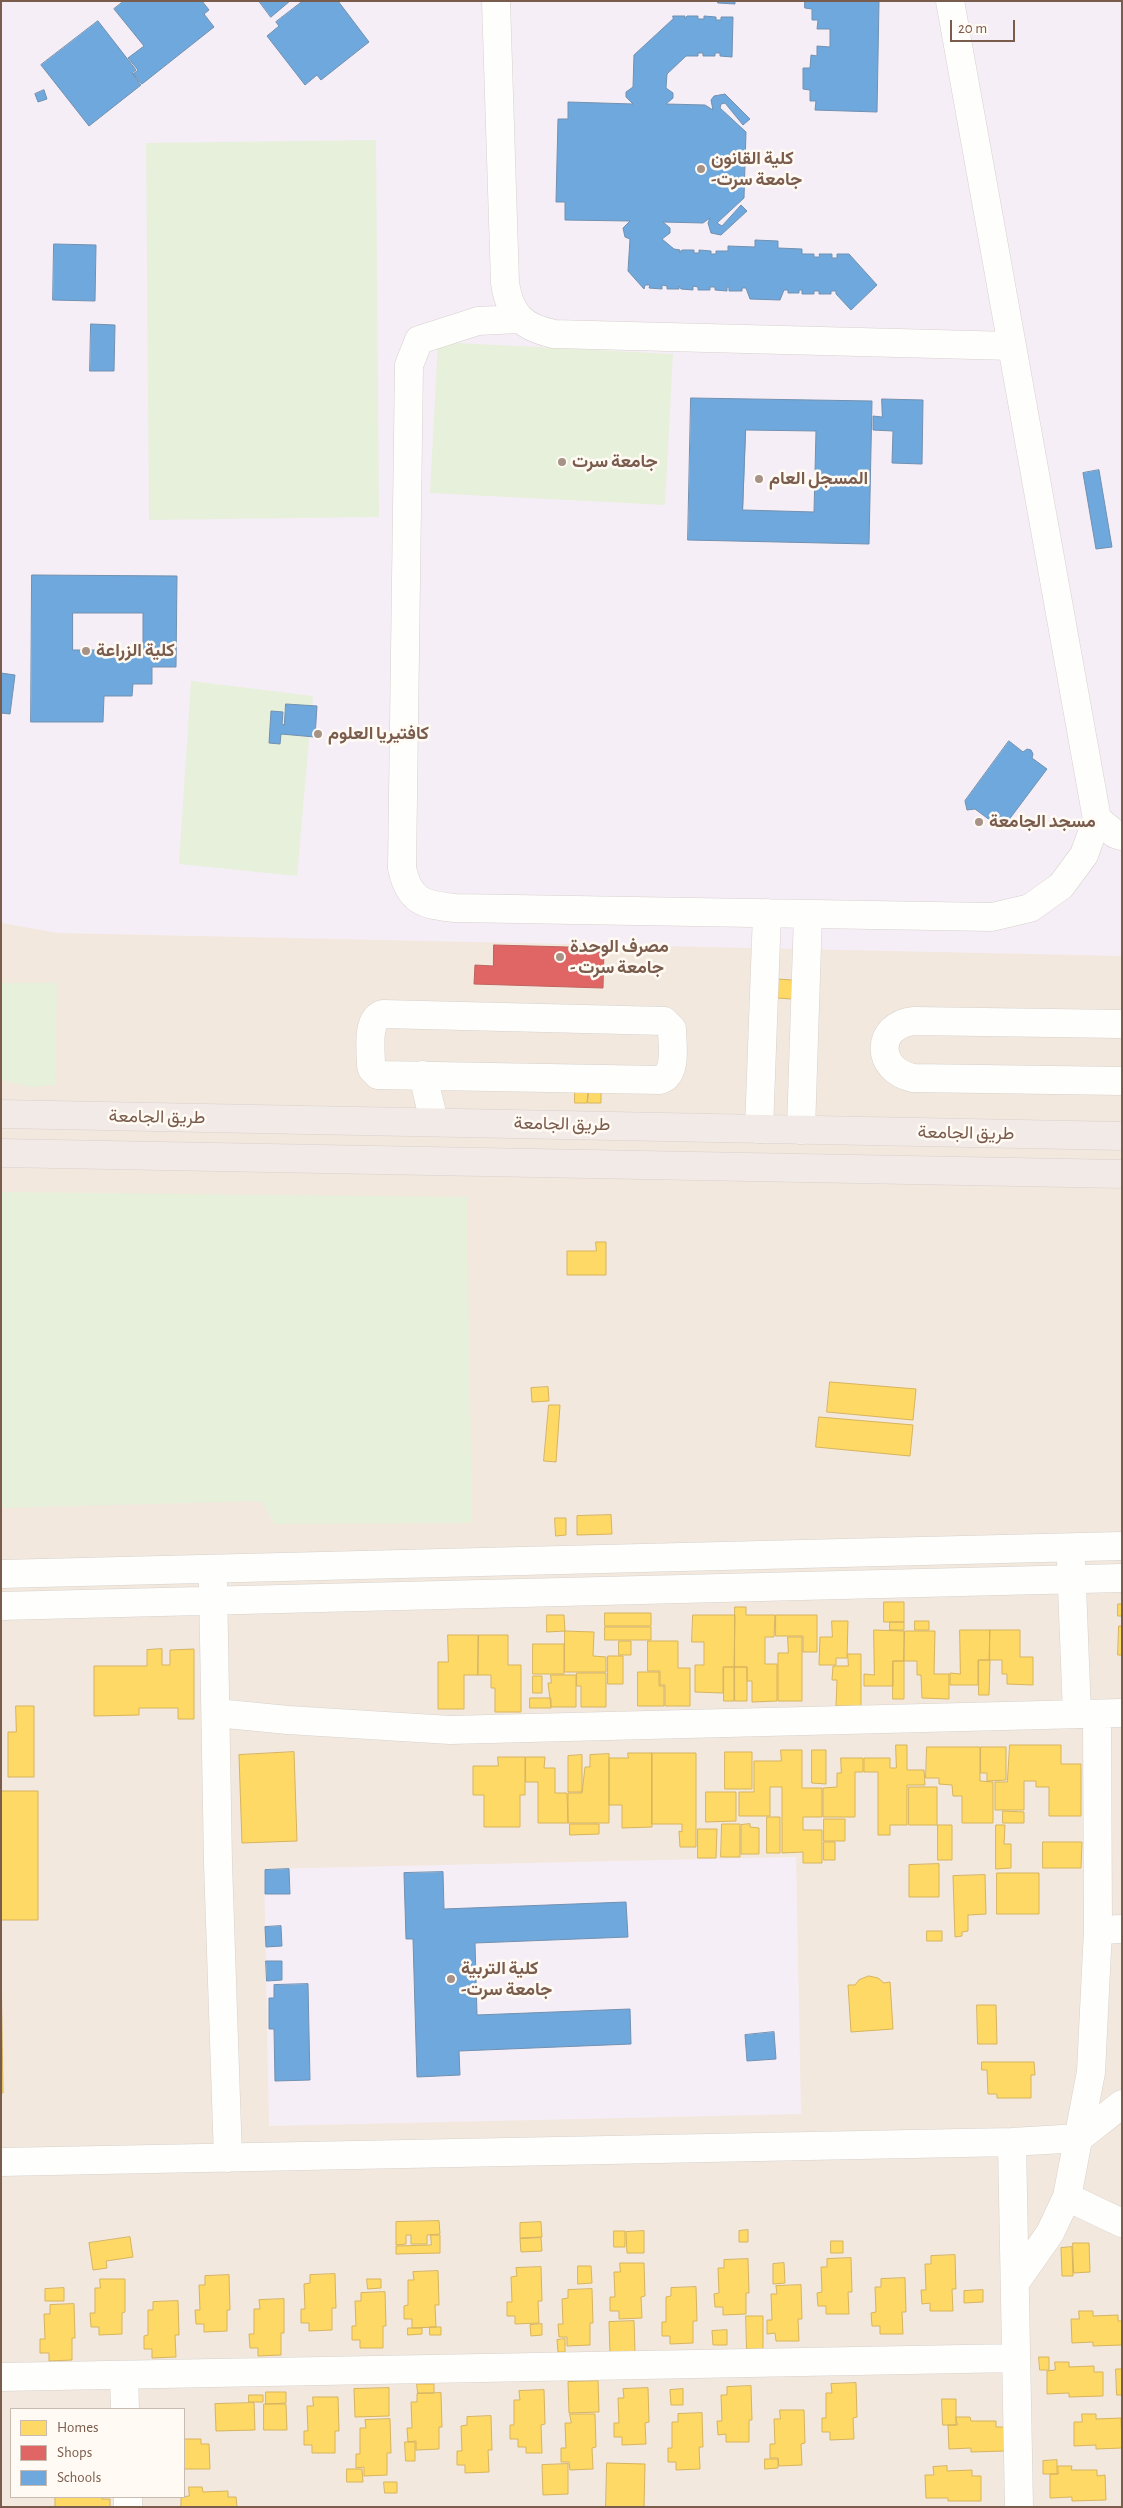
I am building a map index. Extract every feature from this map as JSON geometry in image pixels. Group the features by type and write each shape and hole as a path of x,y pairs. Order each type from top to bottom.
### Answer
{"highway":[{"name":"طريق الجامعة","path":"1,1114 1122,1136"},
{"path":"1,1153 1122,1174"}],"street":[{"path":"496,1 505,283 508,303 519,319 534,329 554,334 1012,346"},
{"path":"519,319 478,322 419,340 409,365 402,868 406,886 418,900 436,906 455,908 992,917 1030,908 1061,886 1084,855 1097,819 950,1"},
{"path":"1097,819 1116,834 1122,836"},
{"path":"759,1129 768,913"},
{"path":"800,1130 808,914"},
{"path":"383,1014 664,1021 672,1029 672,1069 667,1076 660,1080 423,1075 382,1075 372,1069 372,1023 376,1017 383,1014"},
{"path":"1122,1024 914,1020 903,1022 893,1028 887,1038 884,1049 886,1060 893,1070 902,1076 913,1078 1122,1081"},
{"path":"423,1075 434,1122"},
{"path":"1,1574 1122,1546"},
{"path":"1015,2283 1050,2233 1067,2197 1092,2072 1110,1929 1098,1714 1072,1579 1070,1547"},
{"path":"213,1569 218,1863 228,2158"},
{"path":"1,1606 1122,1578"},
{"path":"216,1713 450,1730 1098,1714"},
{"path":"1,2162 1012,2142 1078,2138 1122,2104"},
{"path":"1012,2142 1019,2507"},
{"path":"1067,2197 1122,2223"},
{"path":"1,2377 1016,2358"},
{"path":"124,2375 125,2408"}],"shaded area":[{"path":"1,1 1122,1 1122,2507 1,2507"},
{"name":"جامعة سرت","path":"1,1 1122,1 1122,956 58,933 1,923"},
{"path":"796,1857 801,2114 269,2126 264,1869"}],"green space":[{"path":"376,140 379,517 149,520 146,143"},
{"path":"438,342 673,354 665,505 430,493"},
{"path":"191,681 313,696 297,876 179,864"},
{"path":"1,983 57,983 55,1085 29,1087 1,1080"},
{"path":"1,1192 467,1197 472,1523 275,1524 261,1501 1,1508"}],"building: Homes":[{"path":"777,979 792,980 792,999 777,998"},
{"path":"575,1091 588,1091 587,1103 575,1103"},
{"path":"589,1091 601,1092 601,1103 588,1103"},
{"path":"596,1242 606,1242 606,1275 567,1275 567,1251 596,1251"},
{"path":"830,1382 916,1389 913,1420 827,1412"},
{"path":"548,1387 549,1401 532,1402 531,1388"},
{"path":"549,1405 560,1405 556,1462 544,1461"},
{"path":"819,1417 913,1425 910,1456 816,1447"},
{"path":"611,1515 612,1534 577,1535 577,1516"},
{"path":"555,1518 566,1518 566,1535 556,1536"},
{"path":"884,1602 904,1602 904,1622 884,1622"},
{"path":"1118,1604 1122,1604 1122,1616 1118,1616"},
{"path":"735,1607 746,1607 746,1615 775,1615 774,1637 765,1637 765,1664 777,1664 777,1701 752,1702 752,1681 747,1681 747,1667 735,1667"},
{"path":"605,1613 651,1613 651,1626 605,1626"},
{"path":"547,1615 564,1615 565,1631 547,1632"},
{"path":"693,1615 735,1615 734,1667 723,1667 723,1693 695,1692 695,1665 704,1665 704,1642 692,1642"},
{"path":"776,1615 817,1615 817,1652 803,1652 803,1636 776,1636"},
{"path":"832,1621 848,1621 847,1658 836,1658 836,1665 819,1665 820,1637 832,1637"},
{"path":"915,1621 929,1621 929,1630 915,1630"},
{"path":"890,1622 904,1622 904,1630 890,1630"},
{"path":"1119,1626 1122,1626 1122,1655 1118,1655"},
{"path":"605,1627 651,1627 651,1640 605,1640"},
{"path":"874,1630 904,1631 904,1661 893,1661 893,1686 864,1686 864,1674 874,1675"},
{"path":"960,1630 990,1630 989,1660 978,1660 978,1685 950,1685 950,1673 960,1674"},
{"path":"990,1630 1020,1630 1020,1657 1033,1657 1033,1685 1007,1684 1007,1674 1002,1674 1002,1660 990,1660"},
{"path":"565,1631 594,1632 593,1656 606,1657 606,1672 565,1672"},
{"path":"905,1631 935,1631 934,1674 949,1674 949,1699 922,1698 921,1675 917,1675 917,1661 904,1661"},
{"path":"448,1635 478,1635 478,1675 464,1675 464,1709 438,1709 438,1662 448,1662"},
{"path":"479,1635 508,1635 508,1665 521,1665 521,1712 495,1712 495,1688 491,1688 491,1675 478,1675"},
{"path":"788,1637 802,1637 802,1701 778,1701 778,1653 788,1653"},
{"path":"619,1641 631,1641 631,1655 619,1655"},
{"path":"648,1641 678,1641 678,1668 690,1668 690,1706 665,1706 665,1685 660,1685 660,1671 648,1671"},
{"path":"533,1644 564,1644 564,1674 533,1674"},
{"path":"162,1649 162,1665 170,1665 170,1650 194,1649 194,1719 178,1719 178,1708 139,1708 139,1715 94,1716 94,1666 147,1666 147,1650"},
{"path":"848,1654 861,1654 861,1706 836,1706 837,1680 832,1680 833,1666 848,1666"},
{"path":"608,1656 623,1656 623,1684 608,1684"},
{"path":"979,1660 990,1660 989,1695 979,1695"},
{"path":"893,1661 904,1661 904,1699 893,1699"},
{"path":"724,1667 734,1667 734,1701 724,1701"},
{"path":"735,1667 747,1667 747,1701 735,1701"},
{"path":"638,1672 659,1672 659,1686 664,1686 664,1706 638,1706"},
{"path":"577,1673 606,1673 606,1707 581,1707 581,1686 577,1686"},
{"path":"551,1675 576,1675 576,1707 551,1707 548,1683 551,1683"},
{"path":"533,1676 542,1676 542,1693 533,1693"},
{"path":"530,1698 551,1698 551,1708 530,1708"},
{"path":"16,1706 34,1706 34,1777 8,1777 8,1732 16,1732"},
{"path":"896,1745 907,1745 907,1770 924,1770 925,1785 907,1785 907,1825 890,1825 890,1835 878,1835 878,1772 864,1772 864,1758 890,1758 890,1768 896,1768"},
{"path":"1010,1745 1061,1745 1061,1764 1081,1764 1081,1816 1049,1816 1049,1787 1036,1787 1036,1781 1024,1781 1024,1810 995,1810 995,1782 1007,1782"},
{"path":"927,1747 980,1747 980,1781 993,1782 993,1823 962,1823 962,1796 953,1796 952,1785 939,1784 939,1778 926,1778"},
{"path":"981,1747 1006,1747 1006,1780 987,1781 987,1773 981,1773"},
{"path":"781,1750 802,1750 802,1788 822,1788 822,1817 803,1817 803,1830 822,1830 822,1863 803,1863 803,1852 782,1853 782,1787 770,1787 770,1816 739,1816 739,1792 754,1792 754,1761 781,1761"},
{"path":"812,1750 826,1750 826,1784 812,1783"},
{"path":"294,1752 297,1841 242,1843 239,1755"},
{"path":"725,1752 752,1752 752,1789 725,1789"},
{"path":"628,1753 652,1753 652,1827 622,1828 622,1805 609,1805 609,1758 628,1758"},
{"path":"652,1753 696,1753 696,1847 680,1847 679,1831 682,1832 682,1824 652,1824"},
{"path":"609,1754 609,1823 568,1823 568,1793 582,1793 585,1767 590,1767 590,1755"},
{"path":"582,1755 582,1792 568,1792 568,1756"},
{"path":"498,1757 525,1757 525,1795 520,1795 520,1827 484,1827 484,1795 473,1795 473,1766 498,1766"},
{"path":"526,1757 545,1757 544,1768 555,1768 555,1793 567,1793 568,1823 538,1823 538,1782 526,1782"},
{"path":"841,1758 863,1758 863,1772 855,1772 855,1817 823,1817 823,1788 837,1787 837,1773 841,1773"},
{"path":"909,1787 937,1787 937,1825 909,1825"},
{"path":"1,1791 38,1791 38,1920 1,1920"},
{"path":"706,1792 736,1792 736,1821 706,1822"},
{"path":"1003,1811 1024,1812 1024,1823 1003,1823"},
{"path":"767,1817 780,1817 780,1853 767,1853"},
{"path":"824,1819 845,1819 845,1841 824,1841"},
{"path":"570,1824 599,1824 599,1834 570,1835"},
{"path":"722,1824 740,1824 740,1857 721,1857"},
{"path":"750,1824 750,1827 759,1828 759,1854 741,1854 741,1825"},
{"path":"938,1825 952,1825 952,1860 938,1860"},
{"path":"996,1825 1005,1825 1004,1844 1011,1844 1011,1868 996,1869"},
{"path":"698,1829 717,1829 716,1858 698,1858"},
{"path":"824,1842 835,1842 835,1860 824,1860"},
{"path":"1043,1842 1082,1842 1081,1868 1043,1868"},
{"path":"939,1864 939,1897 909,1897 909,1865"},
{"path":"997,1873 1039,1873 1039,1914 997,1914"},
{"path":"985,1875 986,1914 968,1915 968,1931 962,1932 962,1936 955,1937 953,1876"},
{"path":"927,1931 942,1931 942,1941 927,1941"},
{"path":"1,1961 3,2093 1,2093"},
{"path":"869,1976 878,1978 884,1983 890,1982 893,2029 851,2032 848,1985 855,1985 859,1980"},
{"path":"977,2005 996,2005 997,2044 978,2044"},
{"path":"982,2062 1034,2062 1035,2075 1031,2075 1031,2098 997,2098 997,2094 988,2094 987,2070 982,2070"},
{"path":"439,2221 440,2234 427,2235 427,2244 411,2244 411,2235 406,2235 406,2244 396,2245 396,2222"},
{"path":"541,2222 542,2237 520,2238 520,2223"},
{"path":"748,2230 748,2242 739,2242 739,2231"},
{"path":"614,2231 625,2231 625,2247 614,2247"},
{"path":"644,2231 644,2253 627,2253 626,2232"},
{"path":"431,2235 440,2235 440,2253 396,2254 396,2246 431,2245"},
{"path":"130,2237 133,2257 106,2261 107,2268 93,2270 89,2243"},
{"path":"541,2238 542,2251 521,2252 520,2239"},
{"path":"831,2241 843,2241 843,2253 831,2253"},
{"path":"1073,2243 1089,2243 1090,2272 1074,2273"},
{"path":"1072,2247 1073,2276 1062,2276 1061,2248"},
{"path":"955,2255 956,2289 952,2289 953,2311 930,2311 930,2303 922,2304 921,2290 926,2290 925,2264 931,2264 931,2256"},
{"path":"851,2258 852,2292 848,2292 849,2314 826,2314 826,2306 818,2306 817,2293 822,2292 821,2267 827,2267 827,2259"},
{"path":"748,2259 749,2293 746,2293 746,2314 723,2315 723,2307 715,2307 714,2294 719,2293 718,2268 724,2268 724,2260"},
{"path":"620,2263 644,2263 645,2296 641,2297 642,2318 619,2319 619,2311 610,2311 610,2297 615,2297 614,2272 620,2272"},
{"path":"784,2263 785,2283 773,2284 773,2264"},
{"path":"578,2266 591,2266 592,2283 578,2284"},
{"path":"541,2267 542,2301 538,2301 539,2323 515,2324 515,2316 507,2316 507,2302 512,2302 511,2277 517,2276 516,2268"},
{"path":"438,2271 439,2305 435,2305 436,2327 412,2328 412,2319 404,2319 404,2306 408,2305 408,2280 414,2280 413,2272"},
{"path":"335,2274 336,2308 332,2308 332,2330 309,2331 309,2323 301,2323 301,2309 305,2309 304,2284 310,2283 310,2275"},
{"path":"229,2275 230,2310 227,2310 227,2331 204,2332 204,2324 196,2324 195,2310 200,2310 199,2285 205,2285 205,2276"},
{"path":"905,2278 906,2312 902,2312 903,2334 880,2334 880,2326 872,2326 871,2313 876,2312 875,2287 881,2287 881,2279"},
{"path":"100,2279 125,2279 125,2312 122,2313 122,2334 99,2335 99,2327 91,2327 90,2313 95,2313 95,2288 100,2288"},
{"path":"367,2279 381,2279 381,2288 368,2289"},
{"path":"801,2285 802,2319 798,2319 799,2341 776,2341 775,2333 767,2334 767,2320 772,2320 771,2294 777,2294 776,2286"},
{"path":"696,2287 697,2321 693,2321 693,2343 670,2344 670,2336 662,2336 662,2322 666,2322 666,2297 671,2296 671,2288"},
{"path":"64,2288 64,2301 45,2301 45,2289"},
{"path":"592,2289 593,2323 590,2323 590,2345 567,2346 567,2337 559,2337 558,2324 563,2324 562,2299 568,2298 568,2290"},
{"path":"983,2290 983,2302 964,2303 964,2291"},
{"path":"385,2292 386,2326 383,2326 383,2348 360,2348 360,2340 352,2340 352,2326 356,2326 355,2301 361,2301 361,2293"},
{"path":"284,2299 284,2333 281,2333 281,2355 258,2356 258,2348 250,2348 249,2334 254,2334 254,2309 260,2309 259,2300"},
{"path":"178,2301 179,2335 175,2335 176,2357 152,2358 152,2349 144,2349 144,2336 148,2335 148,2310 153,2310 153,2302"},
{"path":"74,2304 75,2338 72,2338 72,2360 49,2361 49,2353 40,2353 40,2339 45,2339 44,2314 50,2314 50,2305"},
{"path":"1079,2311 1093,2311 1093,2316 1118,2315 1118,2321 1122,2321 1122,2345 1093,2346 1093,2342 1072,2343 1071,2319 1079,2319"},
{"path":"746,2316 763,2316 763,2349 747,2349"},
{"path":"634,2321 635,2352 610,2353 609,2322"},
{"path":"542,2324 542,2335 531,2336 530,2325"},
{"path":"430,2327 441,2327 441,2335 430,2335"},
{"path":"408,2328 422,2328 422,2334 408,2335"},
{"path":"727,2330 727,2345 713,2345 712,2331"},
{"path":"565,2339 565,2352 558,2352 557,2340"},
{"path":"1039,2357 1049,2357 1049,2370 1040,2370"},
{"path":"1055,2362 1069,2362 1069,2367 1094,2366 1094,2372 1103,2372 1103,2396 1069,2397 1069,2393 1047,2394 1047,2371 1055,2370"},
{"path":"1116,2369 1122,2369 1122,2395 1117,2395"},
{"path":"598,2381 599,2412 569,2413 568,2382"},
{"path":"856,2383 857,2417 853,2418 854,2439 830,2440 830,2432 822,2432 822,2418 826,2418 826,2393 832,2393 831,2384"},
{"path":"417,2384 434,2384 434,2393 418,2393"},
{"path":"751,2386 752,2420 749,2420 749,2442 726,2442 726,2434 718,2435 717,2421 722,2421 721,2395 727,2395 727,2387"},
{"path":"389,2388 389,2416 355,2417 354,2389"},
{"path":"648,2388 649,2422 645,2423 646,2444 622,2445 622,2437 614,2437 614,2423 619,2423 618,2398 624,2398 623,2389"},
{"path":"683,2389 683,2405 671,2405 670,2390"},
{"path":"544,2390 545,2424 541,2425 542,2453 526,2453 526,2447 518,2447 518,2439 510,2439 510,2425 514,2425 514,2400 520,2400 519,2391"},
{"path":"266,2392 286,2392 286,2403 266,2404"},
{"path":"441,2393 442,2427 439,2427 439,2449 416,2450 416,2441 408,2442 407,2428 412,2428 411,2402 417,2402 417,2394"},
{"path":"249,2395 263,2395 263,2402 249,2402"},
{"path":"313,2397 338,2397 339,2431 335,2431 335,2453 312,2453 312,2445 304,2445 304,2431 308,2431 307,2406 313,2406"},
{"path":"942,2399 956,2399 956,2425 943,2425"},
{"path":"254,2403 255,2430 216,2431 215,2404"},
{"path":"264,2404 286,2404 287,2430 264,2430"},
{"path":"780,2410 804,2410 805,2443 801,2444 802,2465 779,2466 778,2458 770,2458 770,2444 775,2444 774,2419 780,2419"},
{"path":"702,2413 703,2447 699,2447 700,2469 676,2470 676,2462 668,2462 668,2448 672,2448 672,2422 678,2422 678,2414"},
{"path":"570,2414 595,2414 596,2447 592,2448 593,2469 570,2470 569,2462 561,2462 561,2448 566,2448 565,2423 571,2423"},
{"path":"1082,2414 1096,2414 1096,2419 1121,2418 1122,2448 1096,2449 1096,2445 1074,2446 1074,2422 1082,2422"},
{"path":"491,2416 492,2450 488,2450 489,2472 465,2473 465,2465 457,2465 457,2451 462,2451 461,2426 467,2425 467,2417"},
{"path":"956,2417 970,2417 971,2421 996,2421 996,2427 1004,2427 1005,2451 971,2452 971,2448 949,2449 948,2425 957,2425"},
{"path":"390,2419 391,2453 387,2453 387,2475 364,2476 364,2467 356,2468 356,2454 360,2454 360,2428 366,2428 365,2420"},
{"path":"185,2439 201,2439 201,2444 209,2444 210,2469 185,2469"},
{"path":"405,2442 415,2442 415,2461 406,2461"},
{"path":"765,2459 778,2459 778,2468 765,2469"},
{"path":"1057,2460 1057,2474 1043,2474 1043,2461"},
{"path":"607,2463 645,2464 644,2507 606,2507"},
{"path":"568,2464 568,2494 543,2495 542,2465"},
{"path":"947,2466 947,2471 972,2470 972,2476 981,2476 981,2501 948,2501 948,2498 926,2498 925,2475 934,2475 933,2467"},
{"path":"1058,2466 1072,2466 1071,2470 1097,2470 1097,2476 1105,2475 1106,2500 1072,2501 1072,2497 1050,2498 1050,2474 1058,2474"},
{"path":"347,2469 362,2469 363,2482 347,2482"},
{"path":"384,2482 397,2482 397,2493 385,2493"},
{"path":"189,2487 202,2487 203,2492 228,2491 228,2497 236,2497 237,2507 181,2507 181,2498 189,2496"},
{"path":"55,2498 110,2499 110,2507 55,2507"}],"building: Shops":[{"path":"494,945 604,948 603,988 474,984 475,965 493,966"}],"building: Schools":[{"path":"124,1 202,1 209,10 204,14 214,27 142,84 133,74 138,70 128,58 144,46 114,9"},
{"path":"259,1 290,1 271,17"},
{"path":"303,1 338,1 369,42 321,80 317,75 305,85 267,36 279,26 276,22"},
{"path":"718,1 735,1 735,4 718,3"},
{"path":"805,1 879,1 877,112 815,110 816,101 810,101 810,90 803,89 803,68 810,68 811,55 817,56 817,46 830,47 830,29 817,29 818,20 812,20 812,9 805,8"},
{"path":"673,16 685,16 685,19 687,16 698,16 698,19 704,19 704,16 716,17 716,20 721,20 721,17 733,17 732,57 720,56 720,53 715,53 715,56 703,56 703,53 698,53 698,56 686,56 667,74 666,88 673,93 673,98 666,104 705,105 713,110 711,100 714,96 725,94 750,119 743,125 725,103 721,104 720,108 746,132 744,198 717,223 722,226 741,205 747,211 721,235 711,233 708,223 710,218 703,223 663,222 670,228 670,233 662,239 674,249 680,250 680,253 682,250 694,250 694,253 699,253 699,250 711,251 711,254 716,254 716,251 728,251 728,246 755,247 755,240 778,241 778,248 802,249 802,254 814,254 814,257 820,257 819,254 832,254 832,258 837,258 837,254 849,254 877,285 851,310 836,294 836,291 831,291 831,294 819,294 819,291 814,291 814,294 802,294 802,290 799,290 799,293 788,293 788,290 784,290 780,300 750,299 746,288 742,288 742,291 729,291 729,287 727,287 727,291 715,290 715,287 710,287 710,290 698,290 698,287 693,286 693,290 681,289 679,286 679,289 667,289 667,286 662,285 662,289 649,288 650,285 645,285 644,289 628,271 630,239 625,237 623,228 630,221 565,220 565,202 556,202 558,119 568,119 568,102 633,104 626,97 626,92 633,87 634,55 673,19"},
{"path":"98,21 136,70 132,73 141,85 89,126 41,65"},
{"path":"44,90 47,99 38,102 35,94"},
{"path":"54,244 96,245 95,301 53,300"},
{"path":"91,324 115,325 114,371 90,371"},
{"path":"691,398 872,401 869,544 688,540","holes":["746,430 816,431 814,512 743,510"]},
{"path":"882,399 923,400 922,464 892,463 893,431 873,430 873,416 882,417"},
{"path":"1099,470 1112,547 1096,549 1083,473"},
{"path":"32,575 177,576 176,667 152,667 152,684 133,684 132,696 104,696 103,722 31,722","holes":["73,613 143,613 143,650 73,650"]},
{"path":"1,673 15,675 10,714 1,713"},
{"path":"286,704 317,706 315,737 281,734 280,744 269,743 271,711 283,712 282,724 284,725"},
{"path":"1009,741 1023,752 1027,749 1031,750 1032,758 1047,769 1002,829 975,809 967,810 965,801"},
{"path":"289,1869 290,1894 265,1894 265,1870"},
{"path":"443,1872 444,1909 626,1902 628,1937 475,1943 477,2015 630,2009 631,2044 459,2051 460,2075 417,2077 413,1939 406,1939 404,1873"},
{"path":"281,1926 282,1946 266,1947 265,1927"},
{"path":"266,1961 282,1961 282,1980 267,1981"},
{"path":"308,1984 310,2080 275,2081 274,2029 269,2029 269,1998 274,1998 274,1985"},
{"path":"774,2032 776,2059 747,2061 745,2035"}],"place":[{"name":"كلية القانون -جامعة سرت","path":"701,169"},
{"name":"جامعة سرت","path":"562,462"},
{"name":"المسجل العام","path":"759,479"},
{"name":"كلية الزراعة","path":"86,651"},
{"name":"كافتيريا العلوم","path":"318,734"},
{"name":"مسجد الجامعة","path":"979,822"},
{"name":"مصرف الوحدة - جامعة سرت","path":"560,957"},
{"name":"كلية التربية -جامعة سرت","path":"451,1979"}]}
